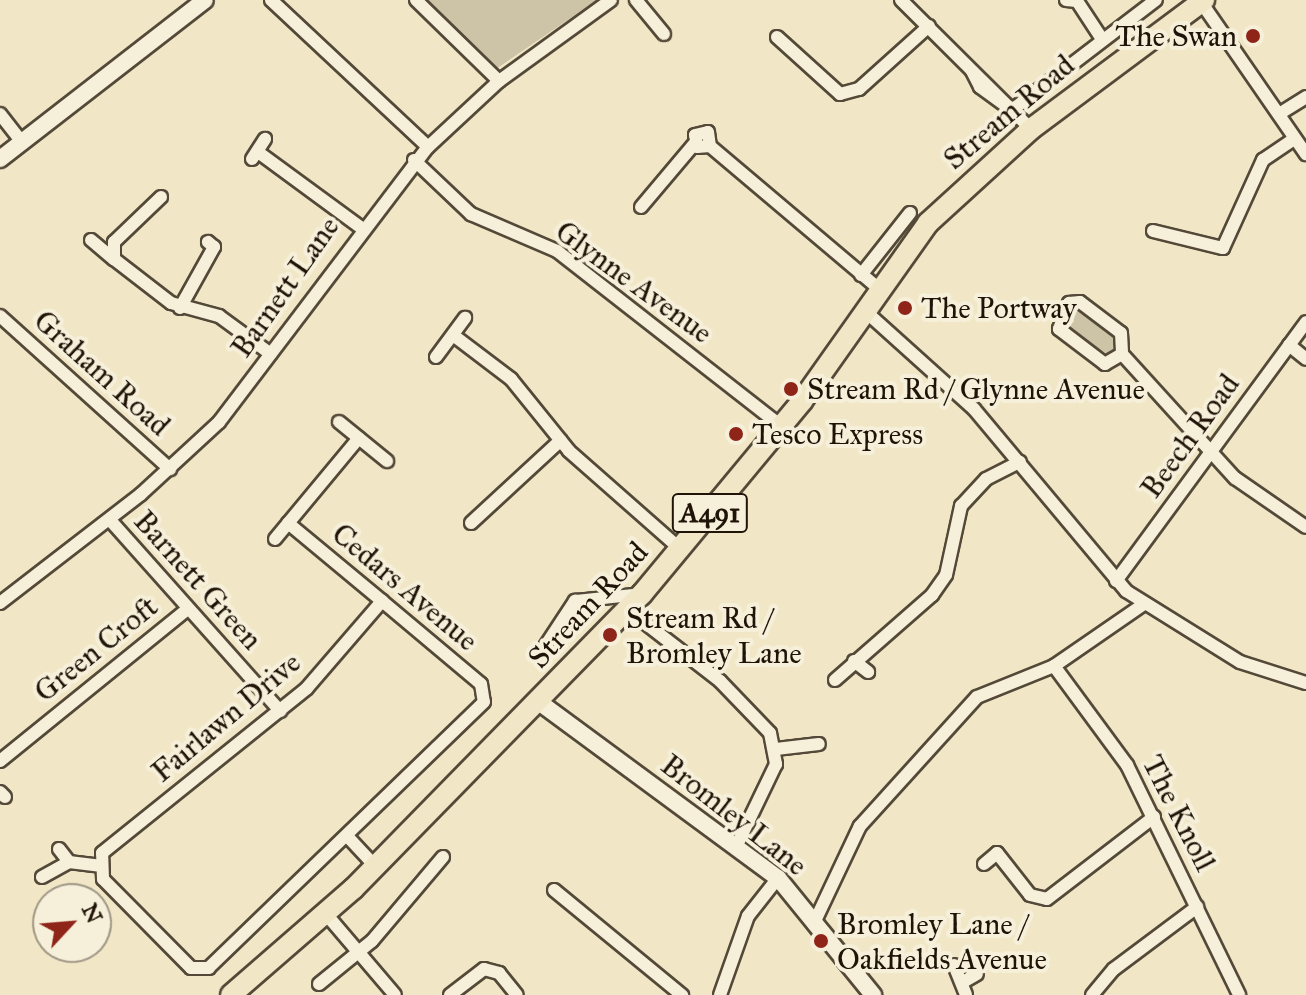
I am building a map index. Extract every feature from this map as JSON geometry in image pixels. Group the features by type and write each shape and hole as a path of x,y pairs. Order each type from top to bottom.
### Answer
{"highway":[{"name":"Stream Road","path":"231,995 376,867 642,594 781,426 928,223 1031,129 1203,1"}],"street":[{"path":"0,159 205,0"},
{"path":"271,0 428,147"},
{"path":"416,0 499,81"},
{"name":"Barnett Lane","path":"0,603 110,520 219,422 360,227 414,160 499,81 611,0"},
{"path":"636,0 664,34"},
{"path":"901,0 1031,129"},
{"path":"1073,0 1102,39"},
{"name":"Stream Road","path":"1012,110 1156,0"},
{"path":"1203,1 1306,154"},
{"path":"777,37 793,45 828,89 849,93 929,26"},
{"path":"1279,114 1306,97"},
{"path":"0,114 22,142"},
{"path":"641,207 703,131 710,146 878,288"},
{"path":"265,139 255,156 360,227"},
{"path":"1153,231 1223,248 1263,160 1294,139"},
{"name":"Glynne Avenue","path":"414,160 471,214 557,251 781,426"},
{"path":"114,259 114,242 161,197"},
{"path":"861,275 910,213"},
{"path":"91,240 180,308 219,316 271,354"},
{"path":"180,308 214,247 208,242"},
{"path":"1122,354 1105,364 1059,329 1069,303 1080,302 1121,333 1122,354 1235,478 1306,527"},
{"path":"864,310 936,369 1020,462 1116,581 1144,604 1240,662 1306,683"},
{"name":"Graham Road","path":"0,316 170,469"},
{"path":"436,357 465,318"},
{"name":"Beech Road","path":"1116,581 1306,322"},
{"path":"453,335 511,379 561,440 680,549"},
{"path":"1289,345 1306,359"},
{"path":"339,422 387,461"},
{"name":"Cedars Avenue","path":"275,539 359,438"},
{"path":"471,523 561,440"},
{"path":"835,680 932,595 946,575 961,506 986,479 1020,462"},
{"name":"Barnett Green","path":"110,520 280,711"},
{"name":"Cedars Avenue","path":"288,523 382,601 484,693 481,709 348,837"},
{"path":"540,654 575,601 642,594"},
{"name":"Fairlawn Drive","path":"100,866 102,853 280,711 382,601"},
{"path":"815,921 860,826 977,697 1054,666 1144,604"},
{"name":"Green Croft","path":"0,761 188,609"},
{"path":"627,609 720,681 770,733 776,749 776,764 736,847"},
{"path":"854,661 868,672"},
{"name":"The Knoll","path":"1054,666 1127,765 1239,995"},
{"name":"Bromley Lane","path":"539,702 778,878 873,995"},
{"path":"776,749 819,744"},
{"path":"984,864 997,853 1030,895 1047,899 1154,817"},
{"path":"42,877 69,862 100,866 103,879 184,963 202,970 348,837 376,867"},
{"path":"59,849 69,862"},
{"path":"319,984 359,953 443,857"},
{"path":"720,995 748,916 778,878"},
{"path":"554,890 682,995"},
{"path":"1092,995 1114,969 1197,907"},
{"path":"326,914 395,995"},
{"path":"954,965 964,989 977,974"},
{"path":"450,995 484,969 499,973 517,995"}],"shaded area":[{"path":"422,0 597,0 496,69"},
{"path":"1074,305 1119,336 1111,356 1062,326"}],"place":[{"name":"The Swan","path":"1253,36"},
{"name":"The Portway","path":"905,308"},
{"name":"Stream Rd / Glynne Avenue","path":"791,389"},
{"name":"Tesco Express","path":"736,434"},
{"name":"Stream Rd / Bromley Lane","path":"610,635"},
{"name":"Bromley Lane / Oakfields Avenue","path":"821,941"}]}
